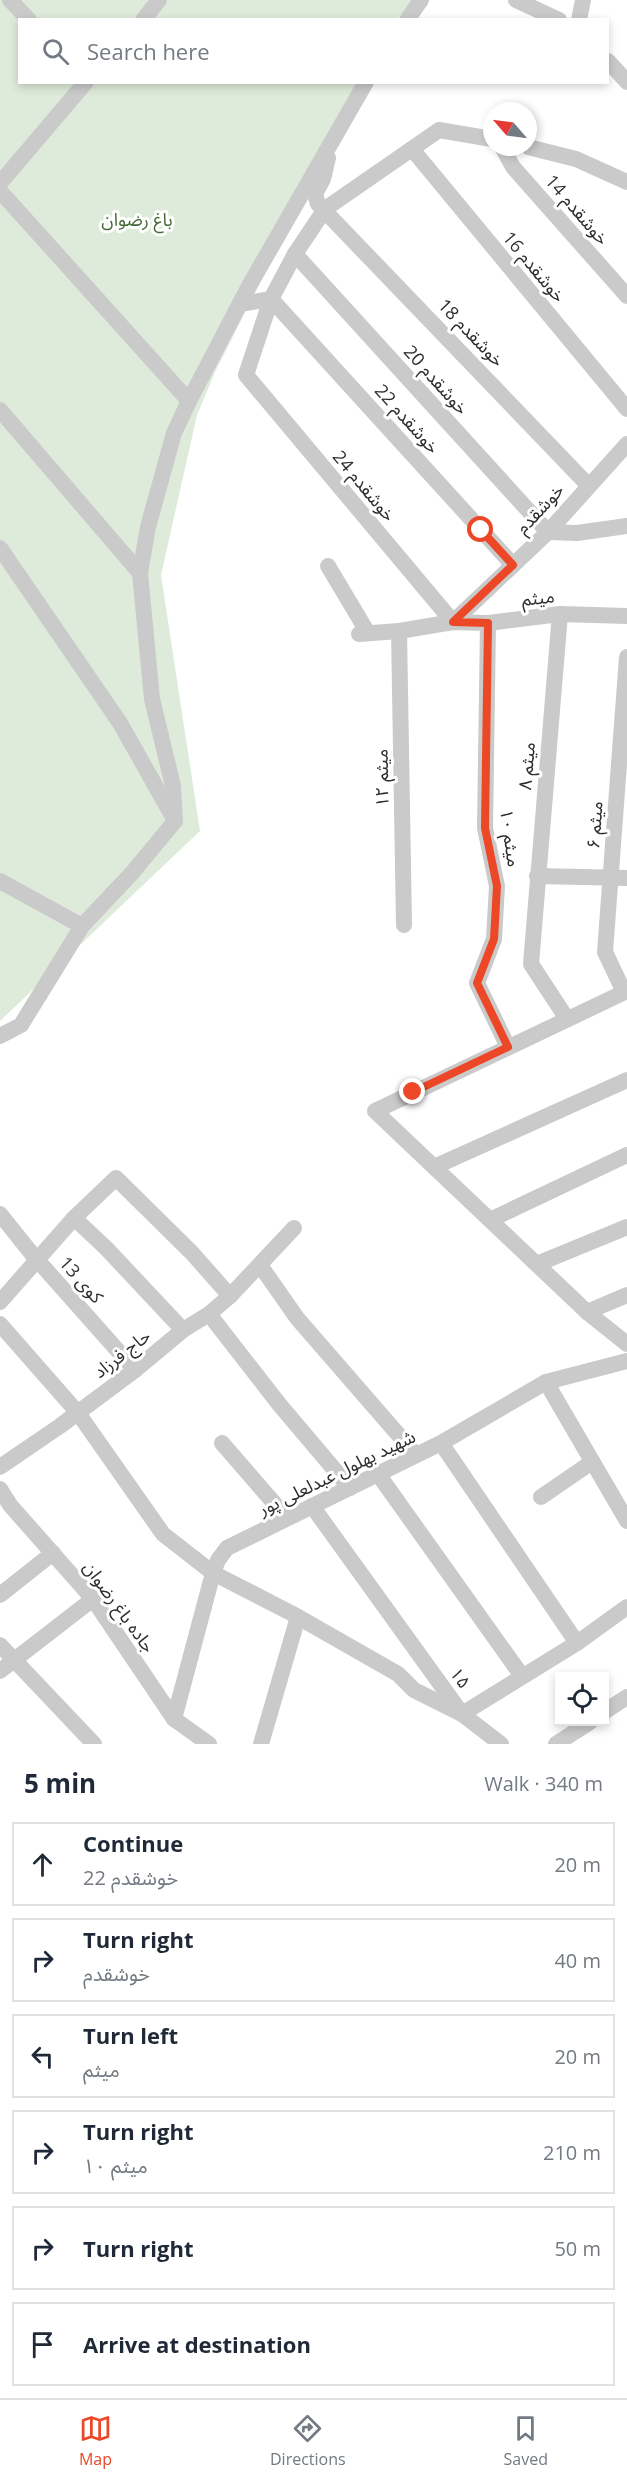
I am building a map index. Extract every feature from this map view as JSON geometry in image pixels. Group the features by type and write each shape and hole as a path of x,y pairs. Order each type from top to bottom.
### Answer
{"street":[{"path":"10,0 26,18"},
{"path":"145,18 159,0"},
{"path":"408,18 421,0"},
{"path":"516,0 555,18"},
{"path":"579,18 583,0"},
{"path":"609,62 619,78"},
{"path":"0,183 84,84"},
{"path":"0,1036 21,1025 82,926 132,873 175,820 173,786 152,699 140,573 148,527 174,432 189,401 240,304 365,84"},
{"path":"240,304 271,299 295,254 325,209 439,130 483,137"},
{"path":"325,209 318,204 315,194 323,179 332,139"},
{"name":"خوشقدم 16","path":"412,149 627,409"},
{"path":"537,149 576,159 627,182"},
{"name":"خوشقدم 14","path":"507,156 513,167 627,296"},
{"path":"0,191 189,401"},
{"name":"خوشقدم 18","path":"325,209 588,485"},
{"name":"خوشقدم 20","path":"295,254 548,532"},
{"name":"خوشقدم 24","path":"271,299 246,375 453,622"},
{"name":"خوشقدم 22","path":"271,299 513,565"},
{"path":"0,410 140,573"},
{"name":"خوشقدم","path":"453,622 548,532 588,485 627,445"},
{"path":"548,532 577,533 627,526"},
{"path":"0,548 120,723 175,820"},
{"name":"میثم","path":"328,566 363,633 399,631 453,622 488,623 560,614 627,616"},
{"name":"۸ میثم","path":"560,614 531,964 567,1019"},
{"name":"۱۰ میثم","path":"488,623 485,828 497,886 494,939 477,983 508,1047"},
{"name":"۱۲ میثم","path":"399,631 404,925"},
{"name":"۶ میثم","path":"626,991 605,952 619,879 627,657"},
{"path":"537,876 619,879"},
{"path":"0,881 82,926"},
{"path":"626,991 375,1111 587,1312 627,1344"},
{"path":"434,1167 627,1080"},
{"path":"490,1220 627,1155"},
{"path":"0,1302 74,1218 116,1178 192,1253 230,1296"},
{"name":"کوی 13","path":"0,1214 135,1370"},
{"path":"74,1218 106,1248 183,1330"},
{"path":"537,1264 627,1227"},
{"name":"حاج فرزاد","path":"0,1467 78,1413 183,1330 208,1314 261,1265 294,1228"},
{"path":"261,1265 297,1318 416,1455"},
{"path":"587,1312 627,1295"},
{"path":"208,1314 279,1404 350,1488"},
{"path":"0,1324 78,1413 164,1534 213,1574 298,1617 398,1674 414,1690 462,1714 501,1744"},
{"name":"شهید بهلول عبدلعلی پور","path":"174,1719 213,1574 218,1560 227,1548 441,1443 546,1382 627,1361"},
{"path":"546,1382 627,1521"},
{"path":"222,1443 287,1518"},
{"path":"441,1443 577,1643"},
{"path":"542,1497 592,1462"},
{"path":"378,1474 522,1676"},
{"name":"جاده باغ رضوان","path":"0,1489 5,1509 53,1553 93,1599 174,1719 209,1744"},
{"name":"۱۵","path":"312,1506 462,1714 577,1643 627,1607"},
{"path":"0,1595 53,1553"},
{"path":"0,1671 93,1599"},
{"path":"261,1744 298,1617"},
{"path":"0,1645 94,1744"},
{"path":"609,1709 627,1697"},
{"path":"556,1744 584,1726"}],"green space":[{"name":"باغ رضوان","path":"0,0 415,0 398,18 18,18 18,84 360,84 216,370 197,415 161,575 200,831 0,1021"}],"route":[{"path":"413,1092 508,1047 477,983 494,939 497,886 485,828 488,623 453,622 513,565 481,530"}]}
